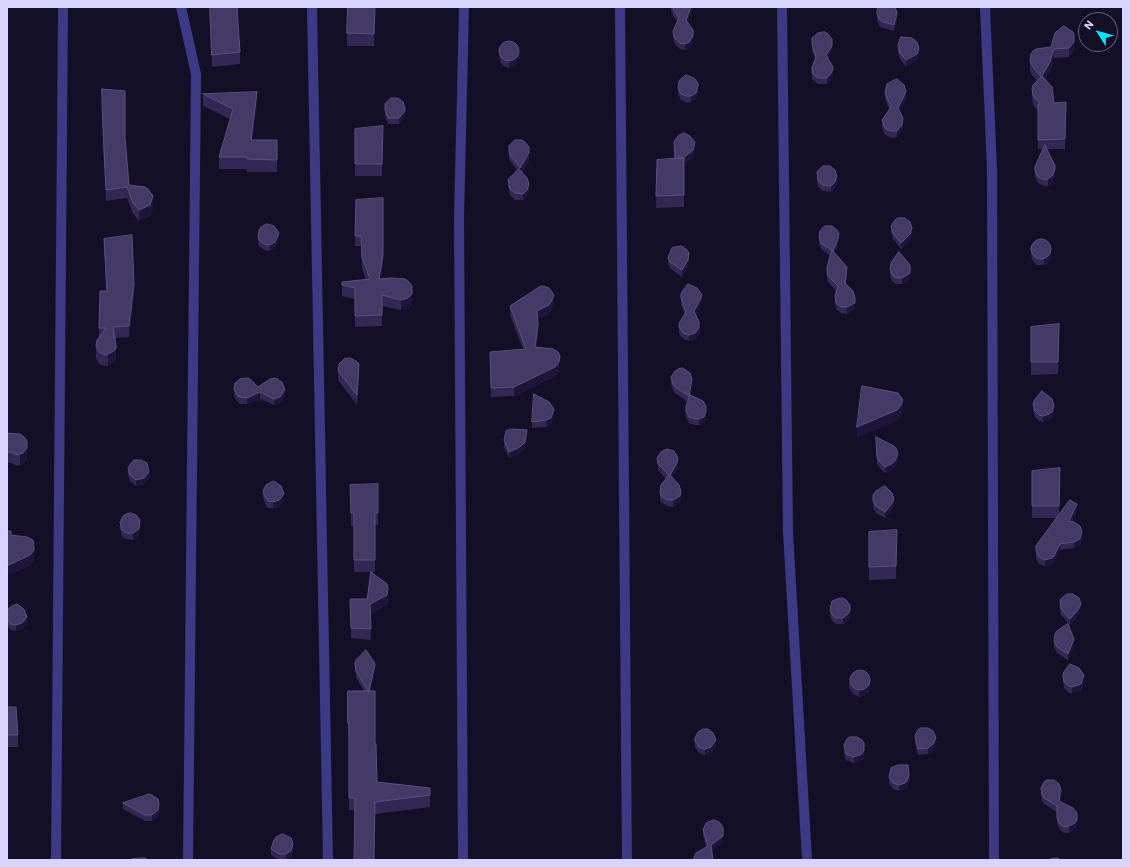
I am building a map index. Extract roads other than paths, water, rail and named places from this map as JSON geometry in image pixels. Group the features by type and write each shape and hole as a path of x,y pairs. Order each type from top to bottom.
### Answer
{"street":[{"path":"56,860 64,7"},
{"path":"181,7 196,74 188,860"},
{"path":"312,7 328,860"},
{"path":"463,860 458,218 464,7"},
{"path":"620,7 627,860"},
{"path":"782,7 788,532 807,860"},
{"path":"985,7 992,169 994,860"}]}
